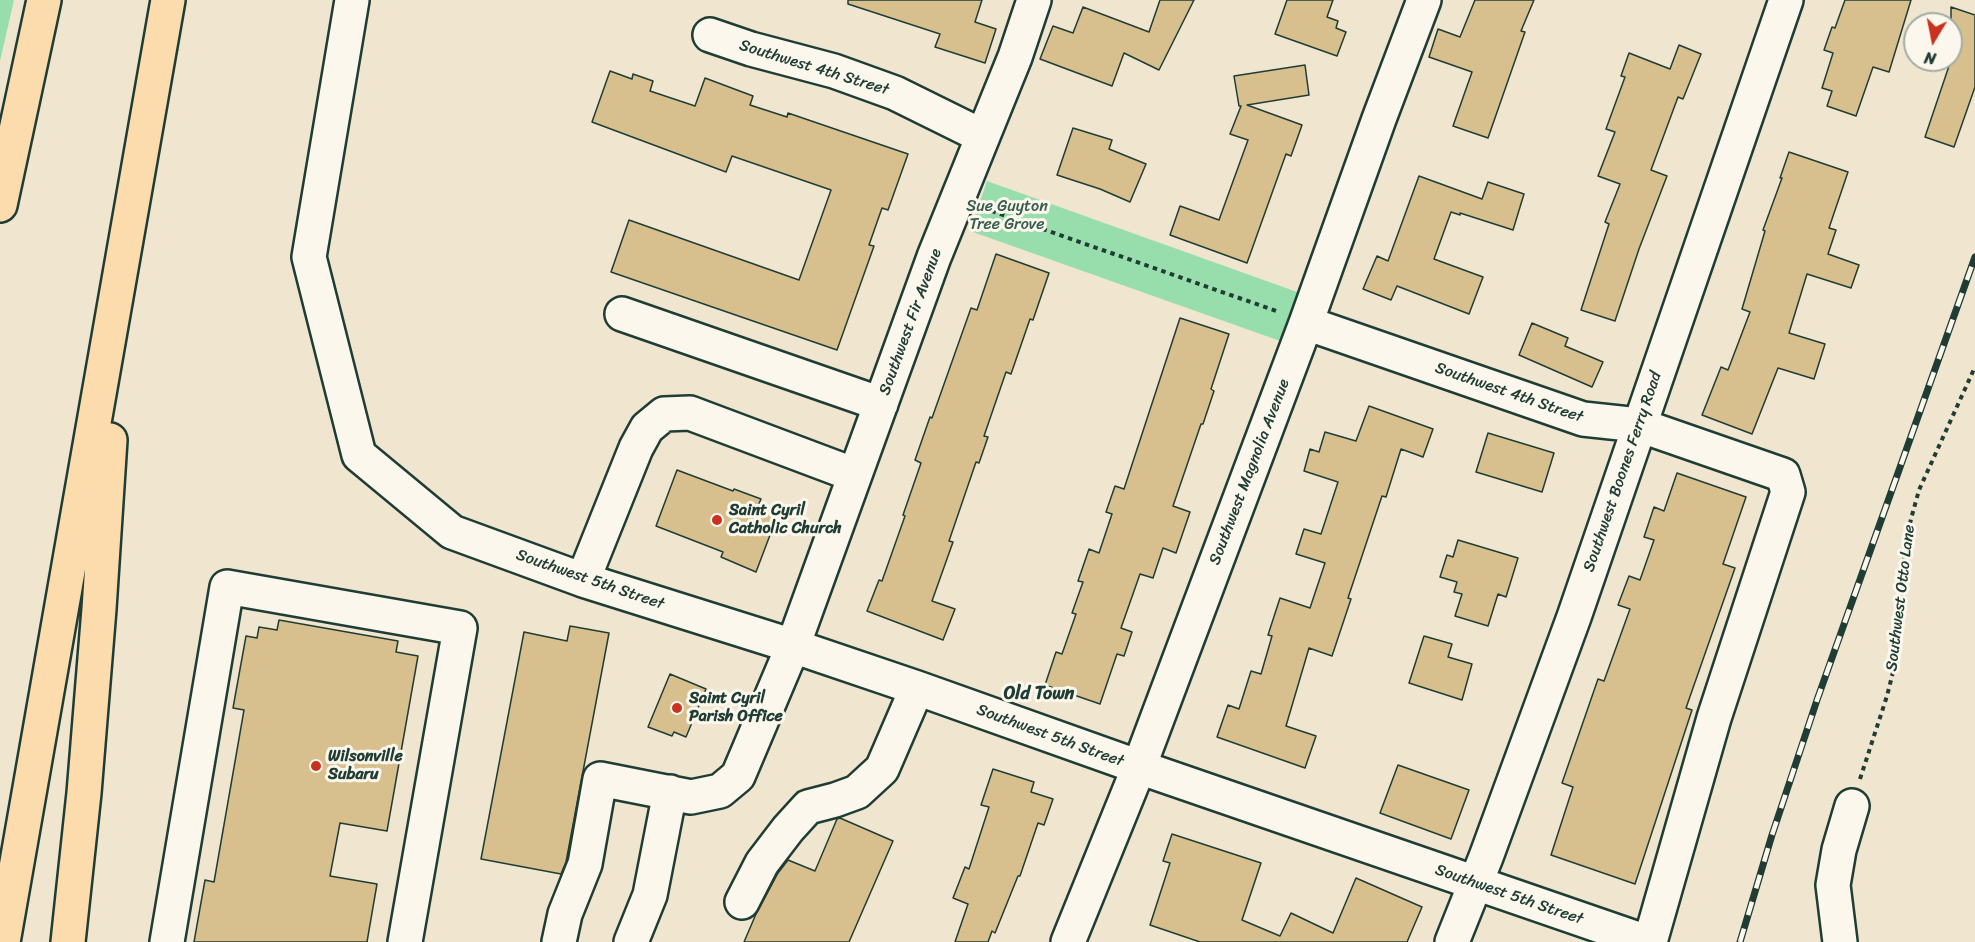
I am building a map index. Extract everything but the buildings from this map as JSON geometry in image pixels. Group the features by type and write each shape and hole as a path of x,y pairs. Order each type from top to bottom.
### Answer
{"highway":[{"path":"0,205 44,0"},
{"path":"3,942 168,0"},
{"path":"68,942 98,632 120,280"}],"street":[{"name":"Southwest 5th Street","path":"352,0 309,257 359,455 452,532 583,580 793,646 917,688 1475,884 1648,942"},
{"name":"Southwest Fir Avenue","path":"559,942 565,914 585,864 600,779 691,796 720,791 738,776 793,646 957,199 1015,57 1034,0"},
{"name":"Southwest Magnolia Avenue","path":"1068,942 1139,767 1306,323 1424,0"},
{"name":"Southwest Boones Ferry Road","path":"1452,942 1574,617 1786,0"},
{"name":"Southwest 4th Street","path":"710,35 751,49 834,71 885,90 982,136"},
{"path":"622,314 881,404"},
{"name":"Southwest 4th Street","path":"1306,323 1583,419 1639,425 1783,475 1788,492 1714,718 1648,942"},
{"path":"583,580 636,448 647,428 664,414 690,413 855,475"},
{"path":"167,942 227,587 460,628 405,942"},
{"path":"742,902 762,863 808,807 835,801 857,792 882,769 917,688"},
{"path":"631,942 650,895 670,792"},
{"path":"1840,942 1833,885 1839,850 1852,806"}],"path":[{"path":"957,199 1263,305 1306,323"},
{"name":"Southwest Otto Lane","path":"1852,806 1894,668 1905,549 1911,519 1923,482 1975,368"}],"green space":[{"path":"0,0 14,0 0,61"},
{"name":"Sue Guyton Tree Grove","path":"987,181 1300,293 1283,342 970,231"}],"railway":[{"path":"1740,942 1772,835 1817,700 1975,257"}],"place":[{"name":"Saint Cyril Catholic Church","path":"717,520"},
{"name":"Saint Cyril Parish Office","path":"677,708"},
{"name":"Wilsonville Subaru","path":"316,766"}],"district":[{"name":"Old Town","path":"1039,694"}]}
